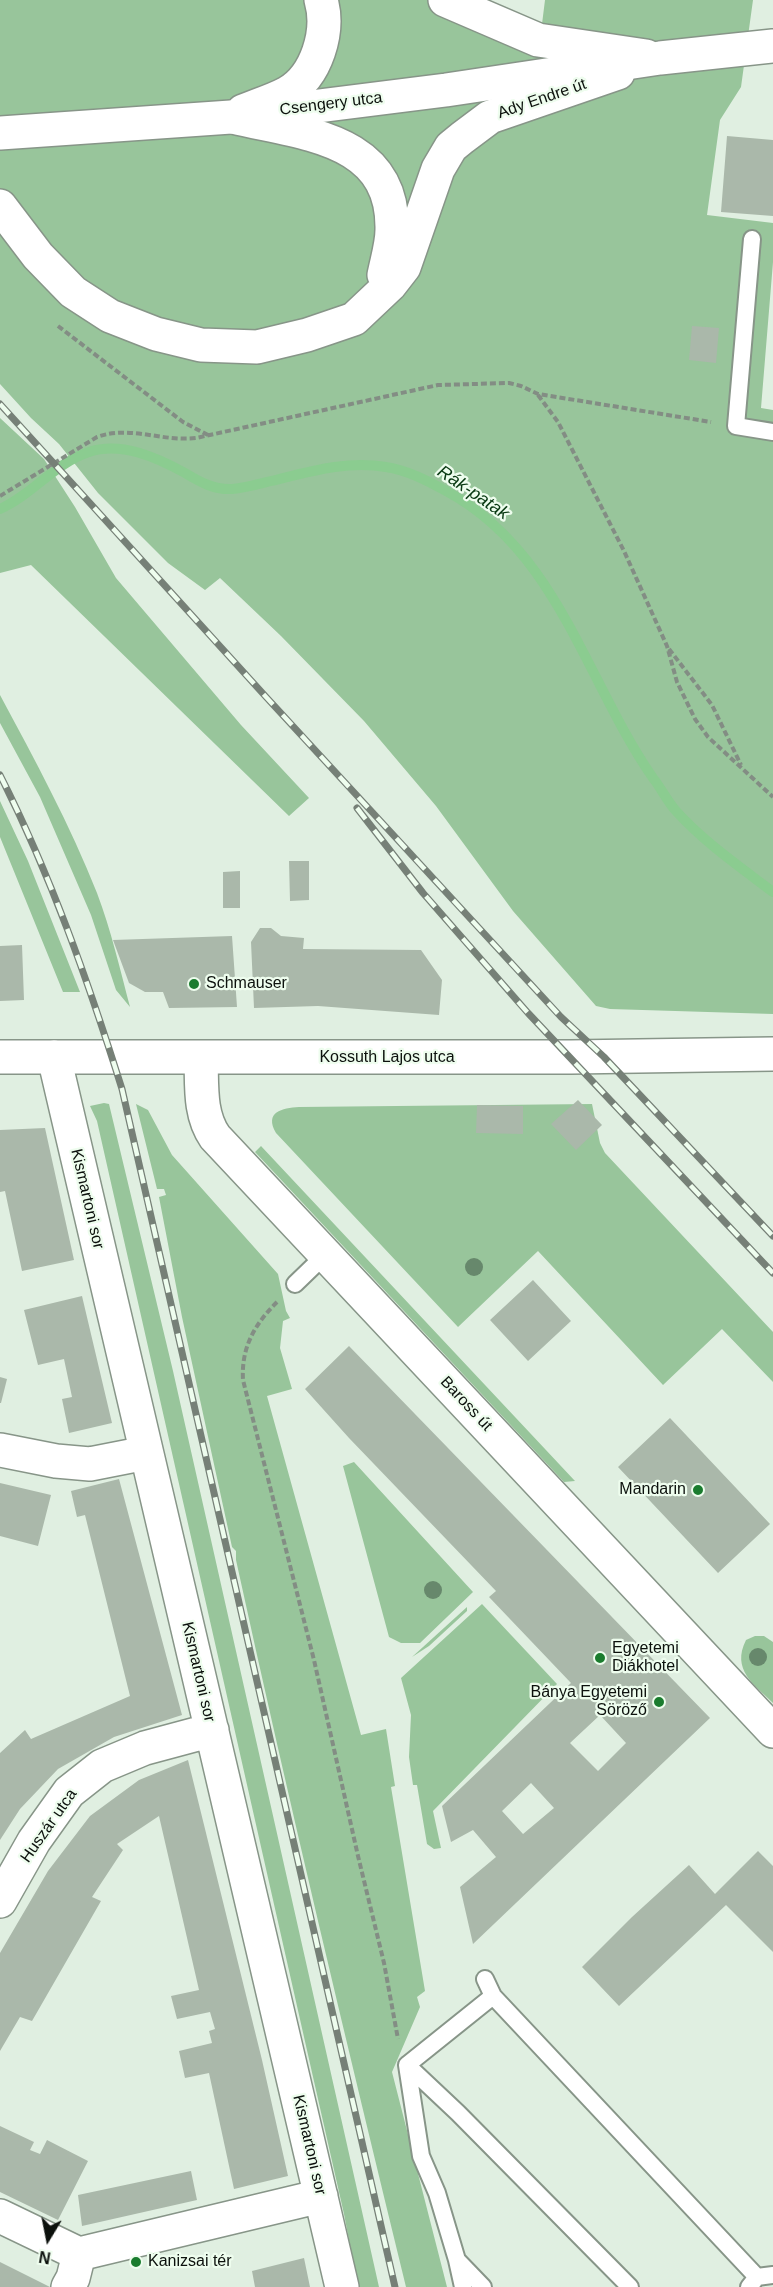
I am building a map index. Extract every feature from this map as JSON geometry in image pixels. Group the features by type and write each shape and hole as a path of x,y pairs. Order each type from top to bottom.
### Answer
{"street":[{"path":"231,117 289,92 306,74 316,57 323,35 325,23 321,0"},
{"name":"Ady Endre út","path":"445,0 538,40 660,58"},
{"name":"Ady Endre út","path":"3,210 38,256 73,292 110,316 156,334 201,345 257,347 306,335 354,319 390,285 404,267 438,169 451,147 490,117 660,58 773,46"},
{"name":"Csengery utca","path":"0,133 231,117 446,90 660,58"},
{"path":"231,117 327,139 349,148 371,165 387,195 392,231 383,276 354,319"},
{"name":"Kossuth Lajos utca","path":"0,1057 571,1057 773,1054"},
{"name":"Kismartoni sor","path":"54,1057 342,2287"},
{"name":"Baross út","path":"201,1058 203,1109 211,1131 773,1731"},
{"path":"0,1450 56,1461 90,1464 146,1453"},
{"name":"Huszár utca","path":"0,1901 34,1841 69,1792 102,1766 145,1748 212,1730"},
{"path":"0,2216 79,2254 321,2196"},
{"path":"68,2287 73,2278 79,2254"}],"lane":[{"path":"752,239 736,426 773,432"},
{"path":"295,1284 325,1255"},
{"path":"485,1979 493,1995 759,2280"},
{"path":"407,2065 493,1995"},
{"path":"407,2065 421,2156 437,2193 463,2287"},
{"path":"407,2065 458,2113 630,2287"},
{"path":"457,2260 483,2287"}],"path":[{"path":"58,326 183,422 208,435"},
{"path":"0,496 97,436 123,431 185,439 438,385 509,383 538,394 736,426"},
{"path":"538,394 558,422 624,550 667,646 677,682 695,719 708,736 773,797"},
{"path":"667,646 712,705 743,769"},
{"path":"295,1284 267,1312 251,1334 244,1353 243,1380 314,1660 357,1856 384,1963 392,2013 407,2065"}],"green space":[{"path":"0,0 478,0 542,24 545,0 753,0 741,87 720,120 707,215 773,223 773,262 761,408 773,410 773,1014 610,1009 596,1006 513,911 436,806 364,721 281,636 220,578 205,590 168,563 98,493 59,444 0,384"},
{"path":"0,418 44,459 116,578 241,725 309,798 289,816 31,565 0,573"},
{"path":"0,695 52,793 87,868 107,921 130,1007 116,990 91,915 40,797 0,723"},
{"path":"0,801 28,861 80,992 63,992 0,837"},
{"path":"109,1104 173,1371 379,2287 358,2287 344,2214 97,1121 90,1106"},
{"path":"136,1104 148,1110 172,1155 278,1274 286,1311 290,1318 283,1321 280,1348 292,1389 267,1396 361,1735 386,1729 395,1786 391,1787 425,1991 417,1997 420,2007 392,2072 447,2287 406,2287 340,2015 236,1560 236,1551 232,1547 182,1317 159,1197 166,1195 164,1189 157,1189"},
{"path":"592,1104 600,1143 605,1153 773,1332 773,1382 722,1329 663,1385 538,1251 458,1327 276,1133 272,1120 281,1110 299,1107"},
{"path":"261,1146 575,1481 564,1482 255,1152"},
{"path":"354,1462 473,1592 420,1643 401,1643 389,1637 343,1466"},
{"path":"482,1604 557,1684 433,1811 441,1848 434,1849 427,1844 417,1785 413,1785 409,1757 411,1715 401,1678"},
{"path":"467,1607 467,1611 429,1646 412,1657"},
{"path":"755,1636 764,1636 773,1642 773,1703 752,1683 741,1660 746,1640"}],"building":[{"path":"727,136 773,140 773,216 721,212"},
{"path":"692,326 719,328 716,363 689,360"},
{"path":"289,861 309,861 309,900 290,901"},
{"path":"240,871 240,908 223,908 223,872"},
{"path":"260,928 271,928 281,936 304,938 303,949 421,950 442,980 439,1015 318,1006 254,1008 251,942"},
{"path":"232,936 237,1007 169,1008 163,992 145,992 129,983 113,940"},
{"path":"22,945 24,1000 0,1001 0,946"},
{"path":"578,1100 602,1125 576,1150 551,1124"},
{"path":"477,1105 523,1106 523,1134 476,1133"},
{"path":"45,1128 74,1260 22,1271 5,1191 0,1192 0,1130"},
{"path":"533,1280 571,1321 528,1361 490,1320"},
{"path":"82,1296 112,1423 69,1433 62,1399 72,1397 64,1359 38,1365 24,1310"},
{"name":"Egyetemi Diákhotel","path":"349,1346 710,1718 473,1944 460,1887 496,1857 473,1830 451,1842 442,1806 571,1683 489,1597 496,1591 305,1389","holes":["600,1715 626,1743 598,1771 570,1743","531,1783 554,1808 523,1834 502,1811"]},
{"path":"0,1377 7,1379 1,1403 0,1403"},
{"path":"670,1418 770,1524 718,1573 618,1467"},
{"path":"119,1479 182,1715 114,1737 58,1769 20,1809 0,1840 0,1753 25,1730 31,1739 130,1696 85,1515 77,1517 71,1491"},
{"path":"0,1483 51,1495 38,1546 0,1536"},
{"path":"188,1760 262,2060 288,2176 234,2189 209,2073 185,2078 179,2051 212,2043 209,2031 215,2029 210,2012 177,2019 171,1996 199,1990 159,1816 117,1844 123,1850 92,1897 101,1901 32,2021 20,2017 0,2051 0,1953 48,1871 90,1816 139,1780"},
{"path":"758,1851 773,1866 773,1952 726,1905 619,2006 582,1967 689,1865 715,1894"},
{"path":"0,2126 34,2142 30,2150 40,2154 47,2140 88,2161 58,2220 0,2192"},
{"path":"191,2171 197,2200 82,2226 78,2195"},
{"path":"304,2258 310,2287 255,2287 252,2271"},
{"path":"0,2262 50,2287 0,2287"}],"waterway":[{"name":"Rák-patak","path":"0,509 23,496 65,464 77,457 101,449 139,453 163,462 207,485 225,489 247,487 328,468 357,465 394,468 425,480 446,491 484,517 516,547 543,582 566,620 629,740 673,807 710,844 773,892"}],"railway":[{"path":"0,404 561,1017 604,1057 773,1236"},
{"path":"0,775 52,890 96,1009 122,1089 395,2287"},
{"path":"357,808 423,893 528,1013 773,1273"}],"place":[{"name":"Schmauser","path":"194,984"},
{"name":"Mandarin","path":"698,1490"},
{"name":"Egyetemi Diákhotel","path":"600,1658"},
{"name":"Bánya Egyetemi Söröző","path":"659,1702"},
{"name":"Kanizsai tér","path":"136,2262"}]}
